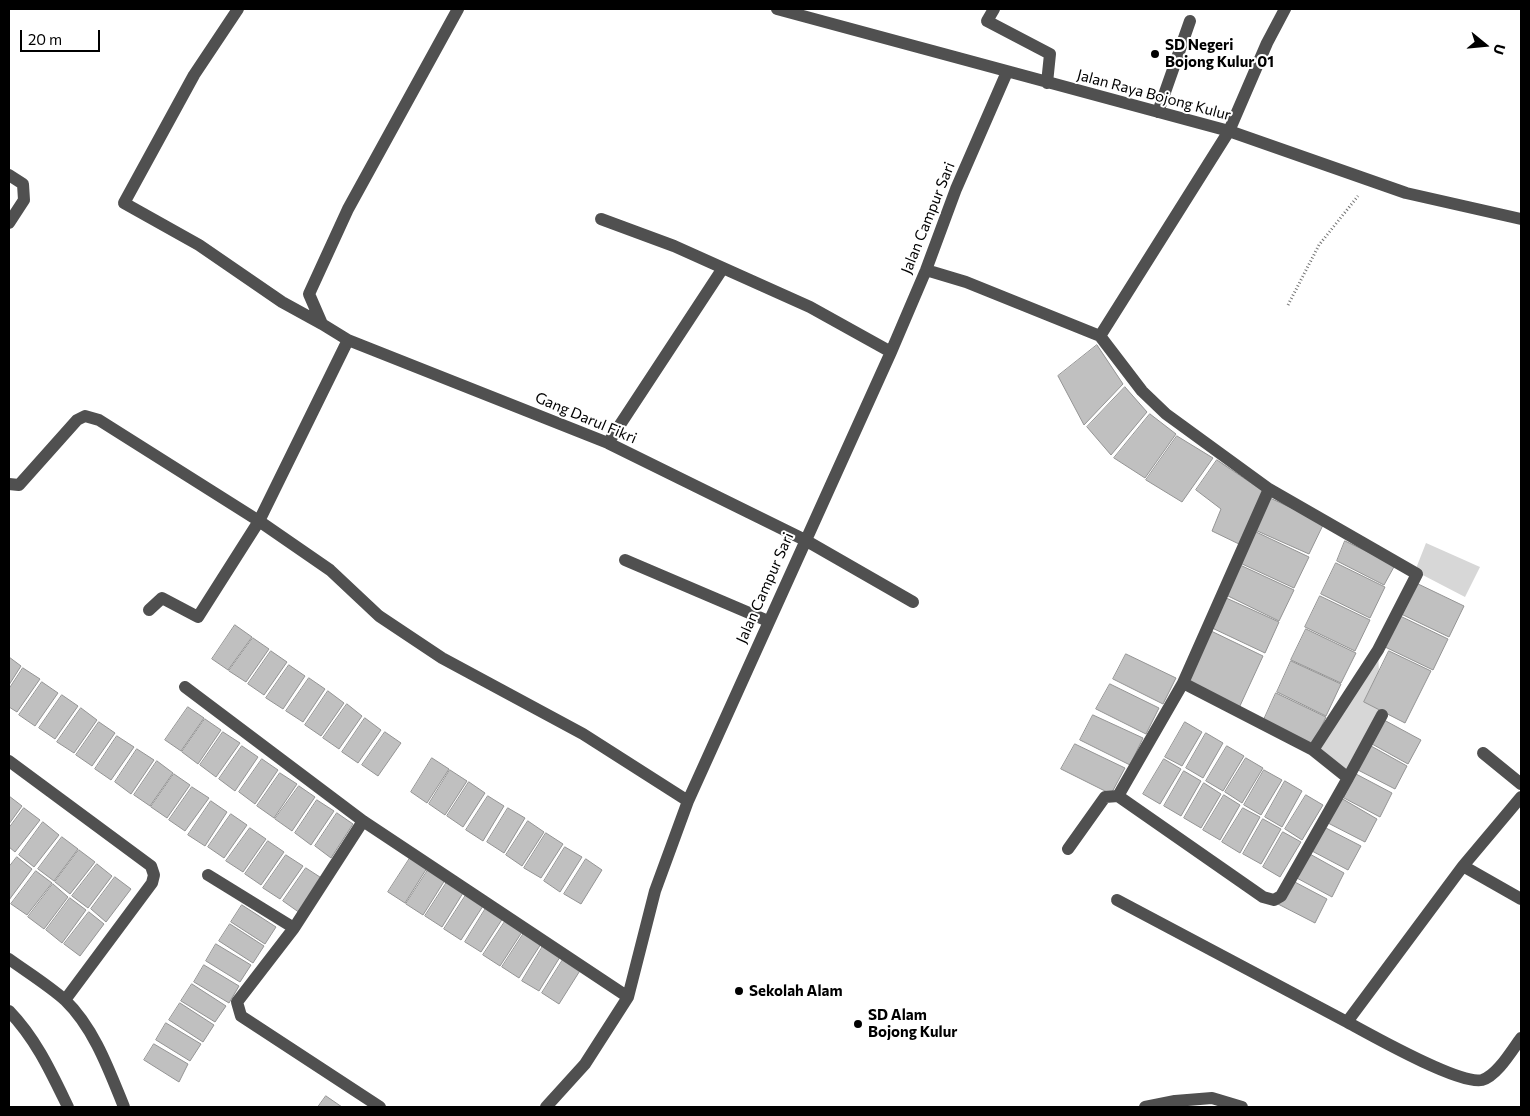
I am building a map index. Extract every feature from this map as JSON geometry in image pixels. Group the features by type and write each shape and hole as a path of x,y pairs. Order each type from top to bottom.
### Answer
{"street":[{"name":"Gang Darul Fikri","path":"238,9 194,75 124,203 199,245 282,302 348,340 608,443 805,540 913,602"},
{"path":"322,324 309,294 348,209 458,9"},
{"name":"Jalan Raya Bojong Kulur","path":"780,9 1229,131 1369,182 1406,193 1521,219"},
{"path":"994,9 987,21 1050,54 1048,83"},
{"path":"1100,336 1229,131 1267,43 1285,9"},
{"path":"1158,112 1190,21"},
{"name":"Jalan Campur Sari","path":"546,1107 585,1064 628,997 655,891 688,801 891,352 926,270 956,189 1007,72"},
{"path":"9,174 23,184 24,200 9,223"},
{"path":"601,219 674,246 810,307 891,352"},
{"path":"608,443 722,268"},
{"path":"926,270 966,282 1100,336 1142,392 1166,414 1269,489 1417,574 1378,650 1313,750"},
{"path":"149,610 162,598 198,616 259,521 348,340"},
{"path":"9,484 19,485 77,420 85,416 99,420 259,521 330,570 379,616 442,658 583,734 688,801"},
{"path":"1118,796 1183,683 1269,489"},
{"path":"625,560 768,621"},
{"path":"1183,683 1313,750 1348,778"},
{"path":"185,687 363,821 628,997"},
{"path":"1068,849 1105,797 1118,796 1263,897 1274,900 1281,896 1382,714"},
{"path":"1483,753 1521,784"},
{"path":"9,761 151,866 154,875 152,883 65,1000"},
{"path":"1347,1022 1463,866 1521,797"},
{"path":"363,821 294,928 237,1002 237,1010 241,1016 380,1107"},
{"path":"1463,866 1521,899"},
{"path":"208,875 294,928"},
{"path":"1117,900 1398,1049 1468,1080 1483,1080 1495,1071 1521,1038"},
{"path":"9,959 65,1000 102,1053 124,1107"},
{"path":"9,1011 24,1026 45,1059 68,1107"},
{"path":"1145,1107 1211,1102 1242,1107"}],"path":[{"path":"1288,305 1319,245 1369,182"}],"shaded area":[{"path":"1426,543 1480,567 1465,597 1415,571"},
{"path":"1378,650 1381,717 1348,778 1313,750"}],"building":[{"path":"1097,345 1123,384 1084,425 1058,376"},
{"path":"1125,387 1147,412 1111,455 1087,427"},
{"path":"1150,414 1176,434 1145,478 1114,458"},
{"path":"1177,436 1213,458 1182,502 1146,480"},
{"path":"1217,460 1263,491 1239,544 1212,531 1221,509 1196,490"},
{"path":"1270,498 1324,523 1309,554 1255,530"},
{"path":"1254,531 1309,557 1294,588 1240,563"},
{"path":"1345,541 1395,565 1384,585 1337,561"},
{"path":"1336,563 1385,587 1370,618 1321,594"},
{"path":"1240,565 1294,590 1279,621 1226,595"},
{"path":"1414,582 1464,606 1449,637 1399,613"},
{"path":"1320,596 1370,620 1355,651 1305,627"},
{"path":"1224,597 1279,622 1265,653 1210,627"},
{"path":"1398,615 1448,639 1433,670 1383,646"},
{"path":"235,625 252,637 228,670 212,659"},
{"path":"1306,629 1356,653 1341,683 1291,660"},
{"path":"1209,630 1263,656 1239,708 1187,681"},
{"path":"253,638 269,649 246,682 229,671"},
{"path":"271,651 287,662 264,695 248,684"},
{"path":"1389,651 1431,671 1405,723 1364,702"},
{"path":"1126,654 1176,678 1163,704 1113,679"},
{"path":"9,657 21,666 9,685"},
{"path":"1291,661 1341,684 1326,716 1277,692"},
{"path":"289,665 305,676 283,709 266,698"},
{"path":"23,668 40,679 17,712 9,707 9,689"},
{"path":"309,678 325,689 303,722 286,711"},
{"path":"42,682 58,693 35,726 19,715"},
{"path":"1110,684 1159,708 1146,734 1096,709"},
{"path":"328,691 344,703 321,736 305,725"},
{"path":"1276,693 1326,717 1311,748 1262,724"},
{"path":"62,695 78,706 55,739 39,728"},
{"path":"347,704 362,716 339,749 323,738"},
{"path":"188,707 204,718 181,751 165,740"},
{"path":"81,708 97,720 74,753 57,742"},
{"path":"1093,715 1143,738 1130,765 1080,740"},
{"path":"365,718 381,730 358,763 342,752"},
{"path":"205,719 221,730 198,764 182,752"},
{"path":"1384,720 1421,740 1408,764 1372,744"},
{"path":"99,722 115,733 92,766 76,755"},
{"path":"1185,722 1202,732 1182,766 1165,757"},
{"path":"223,732 240,743 216,777 200,765"},
{"path":"385,732 401,743 378,776 362,765"},
{"path":"1206,733 1223,743 1203,778 1186,768"},
{"path":"117,736 134,747 111,780 95,769"},
{"path":"1075,744 1125,768 1111,794 1061,769"},
{"path":"242,746 258,757 235,791 219,779"},
{"path":"1227,746 1244,756 1223,791 1206,781"},
{"path":"1371,746 1407,766 1395,789 1358,770"},
{"path":"137,749 154,760 131,794 115,782"},
{"path":"432,758 449,769 427,803 411,792"},
{"path":"1246,758 1263,768 1242,803 1225,792"},
{"path":"262,759 278,770 255,804 239,792"},
{"path":"1164,759 1181,769 1160,804 1143,794"},
{"path":"157,761 173,773 150,806 134,795"},
{"path":"450,770 467,781 445,815 429,804"},
{"path":"1264,770 1282,780 1261,815 1244,805"},
{"path":"1184,771 1201,781 1181,816 1164,806"},
{"path":"280,773 297,784 274,818 257,806"},
{"path":"174,774 190,785 167,818 151,807"},
{"path":"1356,774 1392,793 1380,817 1344,798"},
{"path":"1285,781 1302,791 1282,827 1265,817"},
{"path":"469,782 485,793 463,827 447,816"},
{"path":"1204,783 1221,794 1201,828 1184,818"},
{"path":"299,786 315,797 292,831 275,819"},
{"path":"192,787 209,798 185,831 169,820"},
{"path":"1224,795 1240,805 1220,840 1203,830"},
{"path":"1306,795 1323,805 1302,840 1285,829"},
{"path":"9,796 22,806 9,824"},
{"path":"488,796 504,806 483,841 466,830"},
{"path":"1341,798 1377,819 1365,842 1328,823"},
{"path":"317,800 334,811 311,845 295,833"},
{"path":"211,801 227,812 205,846 188,835"},
{"path":"24,808 40,820 15,852 9,847 9,828"},
{"path":"508,808 525,818 504,853 487,842"},
{"path":"1243,808 1260,817 1240,853 1222,842"},
{"path":"337,813 353,824 331,858 315,846"},
{"path":"231,814 247,825 224,858 208,847"},
{"path":"1263,819 1281,829 1261,864 1243,854"},
{"path":"528,821 544,832 522,866 506,855"},
{"path":"43,822 59,835 34,867 19,855"},
{"path":"1324,827 1361,846 1348,870 1312,851"},
{"path":"250,828 266,839 243,872 226,861"},
{"path":"1283,832 1301,842 1280,877 1263,867"},
{"path":"546,833 563,844 541,878 524,868"},
{"path":"62,837 78,849 54,881 38,869"},
{"path":"268,841 284,852 261,885 245,874"},
{"path":"565,847 582,857 560,892 544,881"},
{"path":"79,850 95,862 70,894 55,882"},
{"path":"1308,853 1344,873 1332,897 1295,877"},
{"path":"286,855 303,866 280,899 263,888"},
{"path":"17,857 32,869 9,900 9,867"},
{"path":"410,858 427,868 405,903 388,892"},
{"path":"586,859 602,870 581,904 564,894"},
{"path":"97,864 112,876 88,908 72,896"},
{"path":"306,868 323,879 300,913 283,901"},
{"path":"428,870 445,880 423,915 406,904"},
{"path":"36,871 52,883 27,915 11,904"},
{"path":"115,877 131,889 106,922 91,909"},
{"path":"1291,880 1327,899 1315,923 1278,904"},
{"path":"447,882 463,893 442,927 425,916"},
{"path":"53,884 68,897 44,929 28,917"},
{"path":"466,895 483,906 461,940 444,929"},
{"path":"70,898 86,910 62,943 46,930"},
{"path":"242,905 276,927 265,944 231,922"},
{"path":"486,908 503,918 481,952 465,942"},
{"path":"89,912 104,924 80,956 64,944"},
{"path":"506,920 522,932 500,966 483,955"},
{"path":"230,924 264,946 253,963 219,941"},
{"path":"524,933 541,944 519,978 502,967"},
{"path":"216,944 251,965 240,982 206,961"},
{"path":"543,946 560,957 539,991 522,981"},
{"path":"564,958 581,969 559,1004 542,993"},
{"path":"204,965 239,986 229,1003 194,982"},
{"path":"192,984 226,1006 215,1022 181,1001"},
{"path":"180,1003 214,1025 203,1042 169,1020"},
{"path":"166,1023 201,1044 190,1061 156,1040"},
{"path":"154,1044 188,1064 179,1082 144,1060"},
{"path":"326,1096 342,1107 318,1107"}],"place":[{"name":"SD Negeri Bojong Kulur 01","path":"1155,54"},
{"name":"Sekolah Alam","path":"739,991"},
{"name":"SD Alam Bojong Kulur","path":"858,1024"}]}
